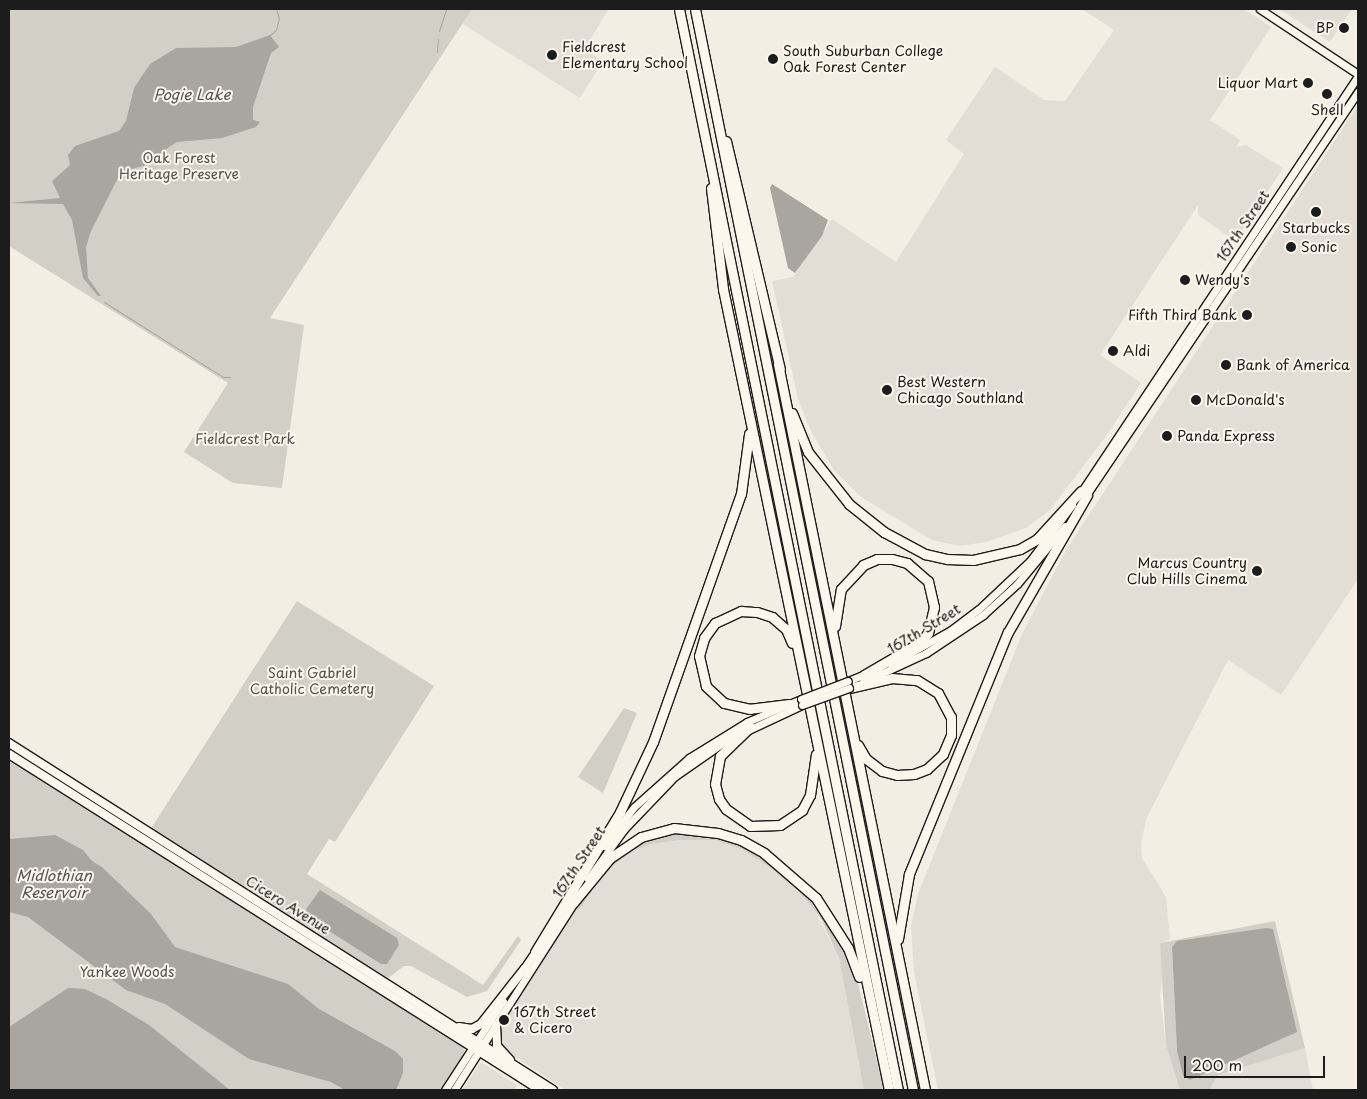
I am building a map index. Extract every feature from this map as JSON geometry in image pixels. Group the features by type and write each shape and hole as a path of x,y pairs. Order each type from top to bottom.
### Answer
{"highway":[{"path":"679,9 898,1090"},
{"path":"695,9 913,1090"},
{"path":"717,120 731,155 778,364 925,1090"},
{"path":"711,165 717,253 746,404 874,1028 889,1090"},
{"path":"778,364 795,423 823,474 868,521 905,545 947,560 994,558 1037,539 1084,493"},
{"path":"535,952 620,812 661,722 741,494 749,450 746,404"},
{"path":"900,964 898,934 902,902 928,825 1008,632 1084,493"},
{"path":"836,644 835,620 841,589 863,565 877,558 892,559 907,564 928,581 934,606 928,633 919,643 864,675"},
{"path":"789,704 750,709 720,700 702,678 699,663 701,645 710,628 725,616 741,611 757,612 772,618 786,630 801,667"},
{"path":"849,684 892,678 922,682 933,688 945,702 950,717 951,735 945,751 932,765 914,774 897,775 882,771 866,759 850,719"},
{"path":"750,727 720,756 715,784 719,799 732,815 750,826 764,828 780,825 791,818 802,810 810,795 816,755 812,727"},
{"path":"573,903 610,858 641,837 674,828 695,828 741,840 797,878 831,917 851,957 874,1028"}],"main road":[{"path":"1260,9 1358,75"},
{"name":"167th Street","path":"849,684 922,648 978,610 1030,561 1084,493 1358,75"},
{"name":"167th Street","path":"445,1090 477,1046 496,1025 573,903 624,829 658,792 710,750 750,727 801,702 926,653 983,615 1036,564 1358,92"},
{"name":"167th Street","path":"454,1090 477,1046 525,968 590,864 619,825 654,787 707,745 789,704 801,702"},
{"name":"Cicero Avenue","path":"9,743 455,1026 477,1046 553,1090"},
{"name":"Cicero Avenue","path":"9,754 477,1046 540,1090"},
{"path":"455,1026 467,1029 479,1027 525,968"},
{"path":"496,1025 497,1046 521,1070"}],"shaded area":[{"name":"Fieldcrest Elementary School","path":"472,9 609,9 584,49 603,61 580,98 461,23"},
{"path":"1082,9 1244,9 1271,27 1210,120 1240,140 1236,147 1246,145 1283,168 1235,241 1198,215 1198,205 1100,355 1141,383 1107,435 1050,510 1026,528 986,542 959,546 932,540 861,497 834,470 811,431 798,399 772,281 793,277 832,219 896,262 964,154 946,140 995,67 1044,100 1065,101 1114,30"},
{"path":"1279,9 1352,9 1330,42"},
{"path":"1358,105 1358,579 1281,695 1228,660 1146,819 1141,844 1142,858 1166,897 1170,939 1160,943 1163,975 1160,995 1166,1045 1180,1090 938,1090 914,972 911,926 918,894 1022,634 1066,550"},
{"path":"681,840 715,840 741,849 791,881 810,902 839,958 864,1090 565,1090 499,1046 499,1028 573,911 580,909 603,874 630,852 652,844"},
{"path":"1305,1048 1313,1090 1209,1090 1218,1075"},
{"path":"481,1062 517,1085 514,1090 462,1090"}],"green space":[{"name":"Oak Forest Heritage Preserve","path":"9,9 472,9 270,318 304,325 282,488 233,483 184,452 228,383 9,246"},
{"name":"Saint Gabriel Catholic Cemetery","path":"297,601 434,686 335,842 329,839 307,874 483,985 518,936 521,940 487,991 467,997 411,966 404,966 387,979 150,830"},
{"path":"624,708 637,713 603,793 578,777"},
{"name":"Yankee Woods","path":"9,757 462,1043 465,1054 442,1090 9,1090"},
{"path":"695,832 716,835 749,849 773,864 818,905 845,947 856,975 884,1090 864,1090 839,958 821,919 791,881 741,849 715,840 681,840 652,844 630,852 603,874 580,909 573,911 605,867 636,844 674,833"},
{"path":"1275,921 1305,1048 1218,1075 1209,1090 1180,1090 1166,1045 1160,943","holes":["1172,947 1193,1076 1190,1080 1183,1076 1177,1050"]}],"water":[{"name":"Pogie Lake","path":"270,35 279,47 271,53 253,107 253,120 260,122 256,127 222,138 177,142 163,151 153,163 121,172 91,231 86,247 88,278 101,296 98,296 83,278 72,220 63,204 9,203 60,198 52,181 70,165 68,155 75,146 119,131 126,121 134,88 150,64 176,48 236,47"},
{"path":"772,184 828,220 822,236 795,273 788,268 770,188"},
{"name":"Midlothian Reservoir","path":"55,835 83,850 92,861 102,867 151,914 175,947 288,984 319,1009 395,1051 403,1059 403,1073 396,1090 345,1090 331,1082 249,1059 165,1004 126,990 28,917 9,912 9,839"},
{"path":"320,890 397,938 399,945 387,964 381,964 307,917 306,909"},
{"path":"1266,928 1273,929 1297,1032 1190,1080 1183,1076 1177,1051 1172,947 1177,941"},
{"path":"68,988 85,989 106,999 149,1025 230,1090 9,1090 9,1027"}],"waterway":[{"path":"270,35 276,30 279,18 276,9"},
{"path":"439,31 446,9"},
{"path":"437,52 438,39"},
{"path":"104,302 223,377 230,377"}],"place":[{"name":"BP","path":"1344,28"},
{"name":"Fieldcrest Elementary School","path":"552,55"},
{"name":"South Suburban College Oak Forest Center","path":"773,59"},
{"name":"Liquor Mart","path":"1308,83"},
{"name":"Shell","path":"1327,94"},
{"name":"Starbucks","path":"1316,212"},
{"name":"Sonic","path":"1291,247"},
{"name":"Wendy's","path":"1185,280"},
{"name":"Fifth Third Bank","path":"1247,315"},
{"name":"Aldi","path":"1113,351"},
{"name":"Bank of America","path":"1226,365"},
{"name":"Best Western Chicago Southland","path":"887,390"},
{"name":"McDonald's","path":"1196,400"},
{"name":"Panda Express","path":"1167,436"},
{"name":"Marcus Country Club Hills Cinema","path":"1257,571"},
{"name":"167th Street & Cicero","path":"504,1020"}],"park label":[{"name":"Fieldcrest Park","path":"245,439"}]}
